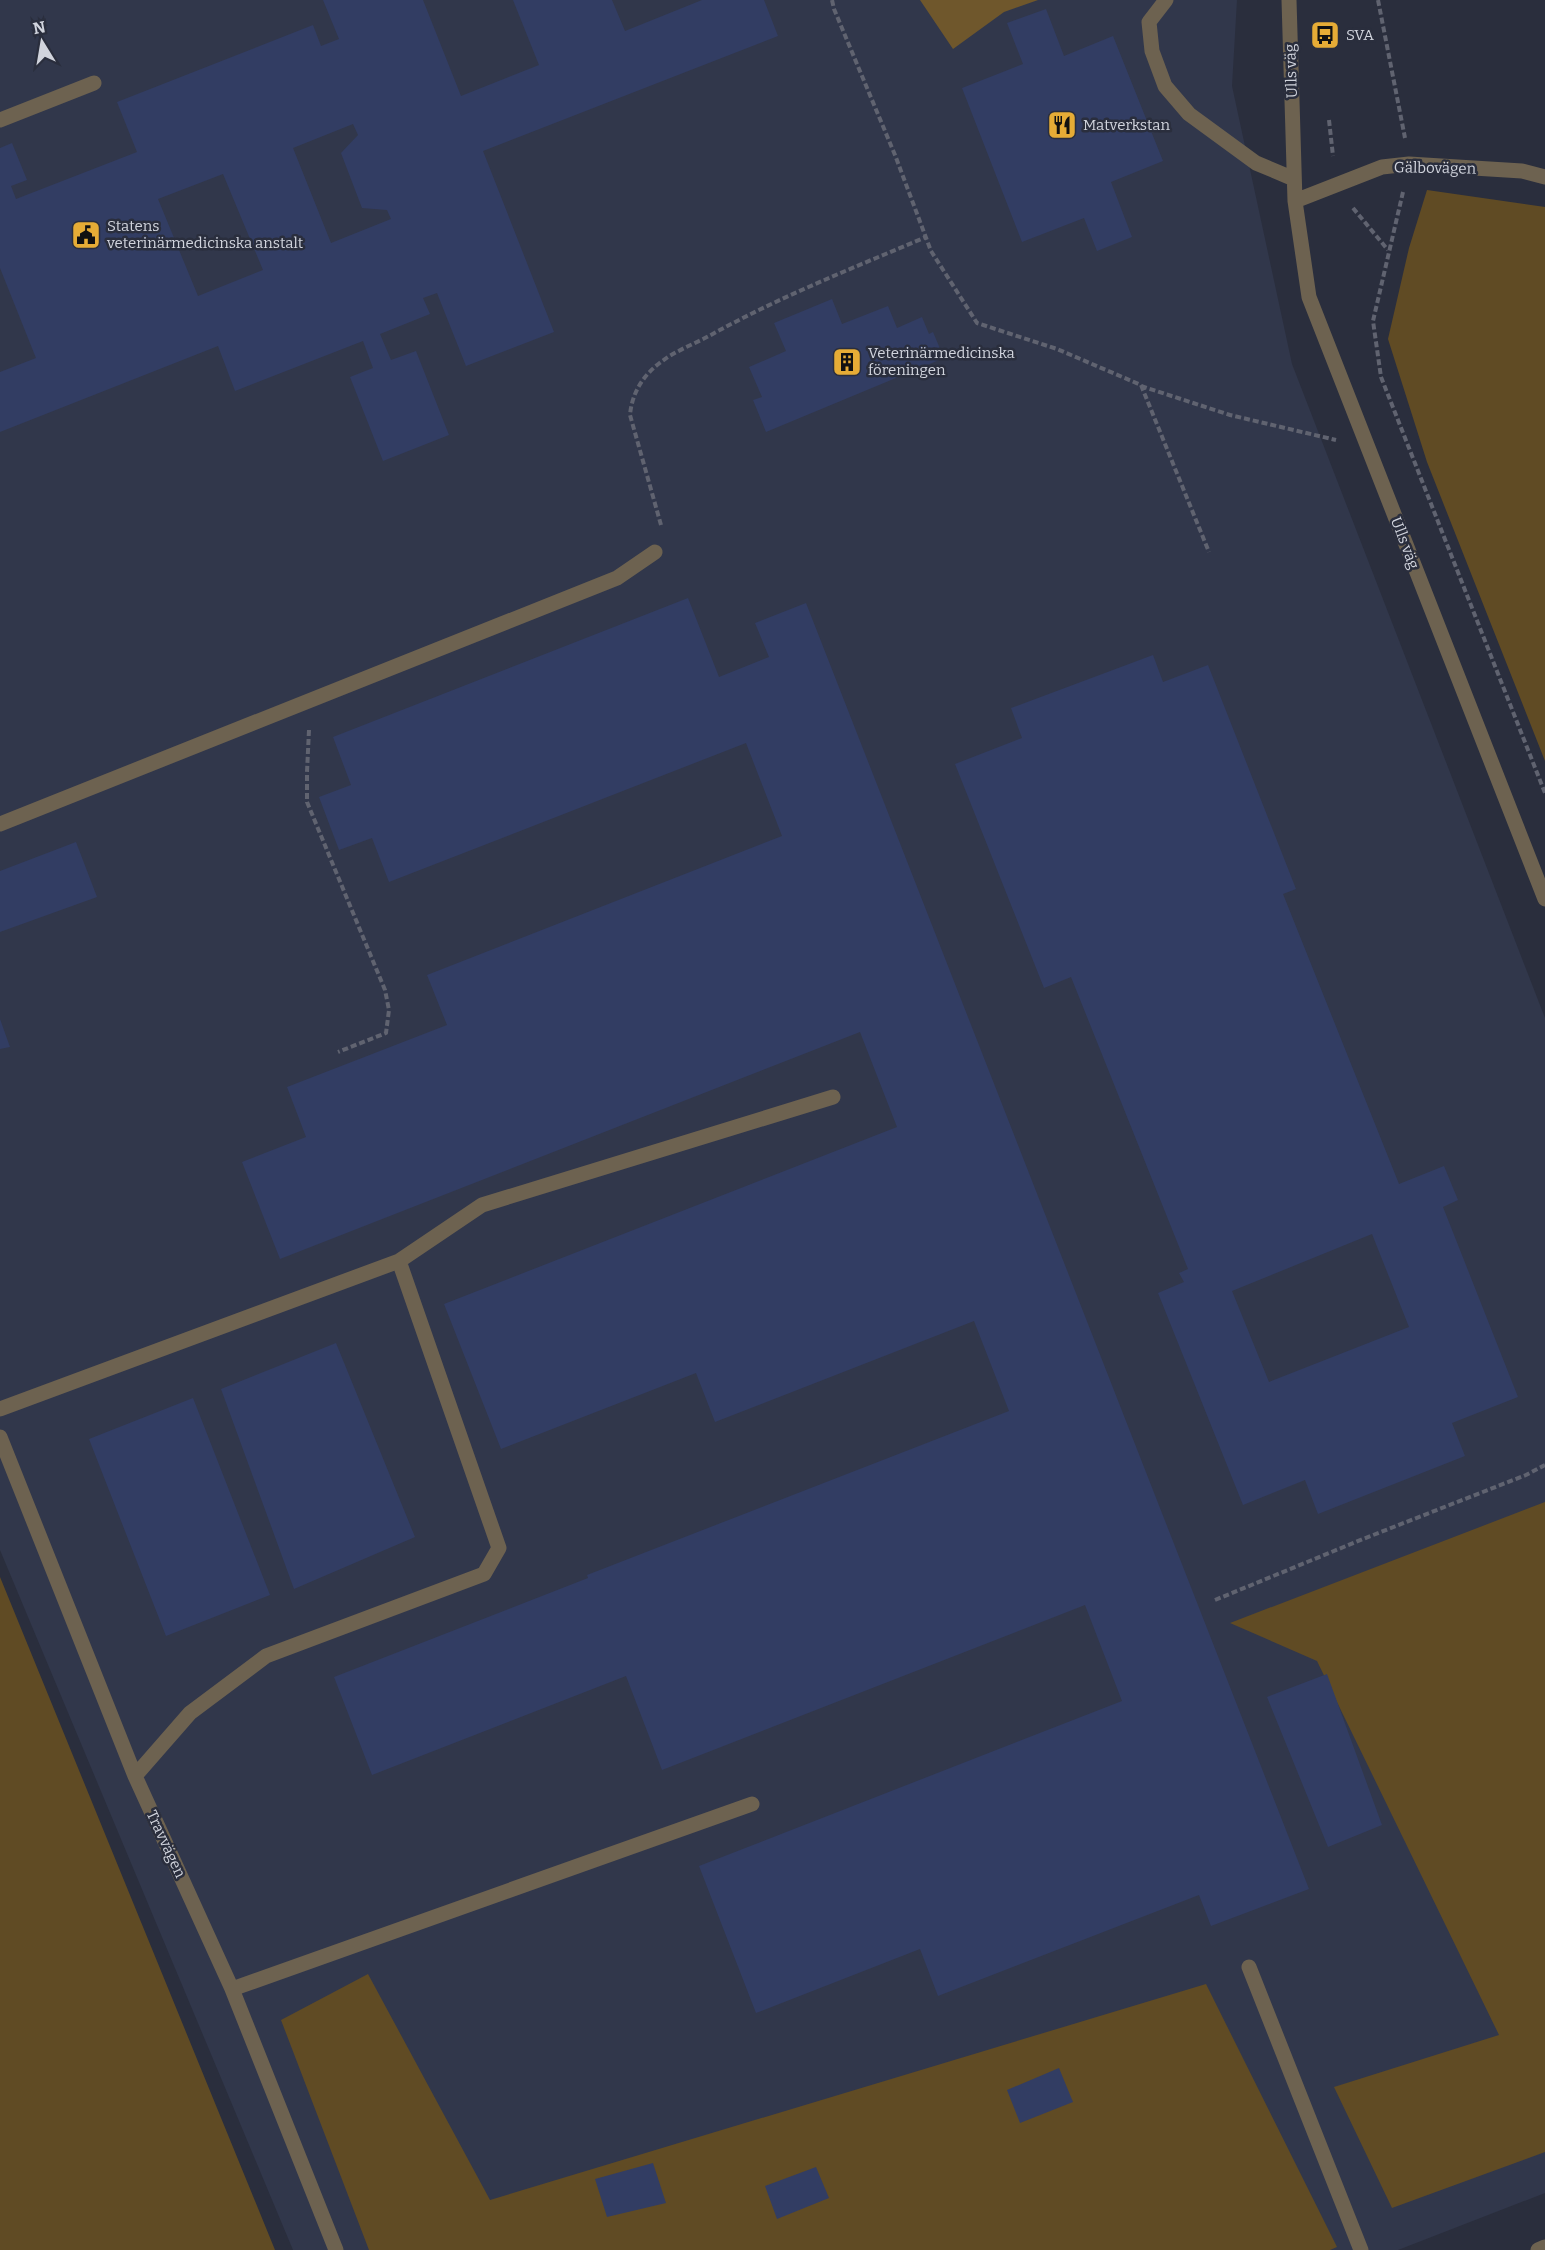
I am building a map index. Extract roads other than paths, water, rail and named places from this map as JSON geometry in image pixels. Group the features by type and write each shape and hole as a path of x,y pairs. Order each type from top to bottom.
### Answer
{"street":[{"path":"1166,0 1149,22 1152,51 1165,86 1189,114 1256,163 1294,179"},
{"name":"Ulls väg","path":"1289,0 1295,201 1309,297 1545,899"},
{"path":"0,120 94,84"},
{"name":"Gälbovägen","path":"1295,201 1382,167 1409,164 1522,171 1545,177"},
{"path":"0,824 617,578 655,552"},
{"path":"0,1409 399,1261 482,1205 833,1097"},
{"path":"135,1776 190,1713 266,1656 484,1574 499,1548 399,1261"},
{"name":"Travvägen","path":"0,1437 135,1776 232,1989 336,2250"},
{"path":"232,1989 752,1804"},
{"path":"1248,1967 1361,2250"},
{"path":"1538,2250 1545,2247"}],"place":[{"name":"SVA","path":"1325,35"},
{"name":"Matverkstan","path":"1062,125"},
{"name":"Statens veterinärmedicinska anstalt","path":"86,235"},
{"name":"Veterinärmedicinska föreningen","path":"847,362"}]}
